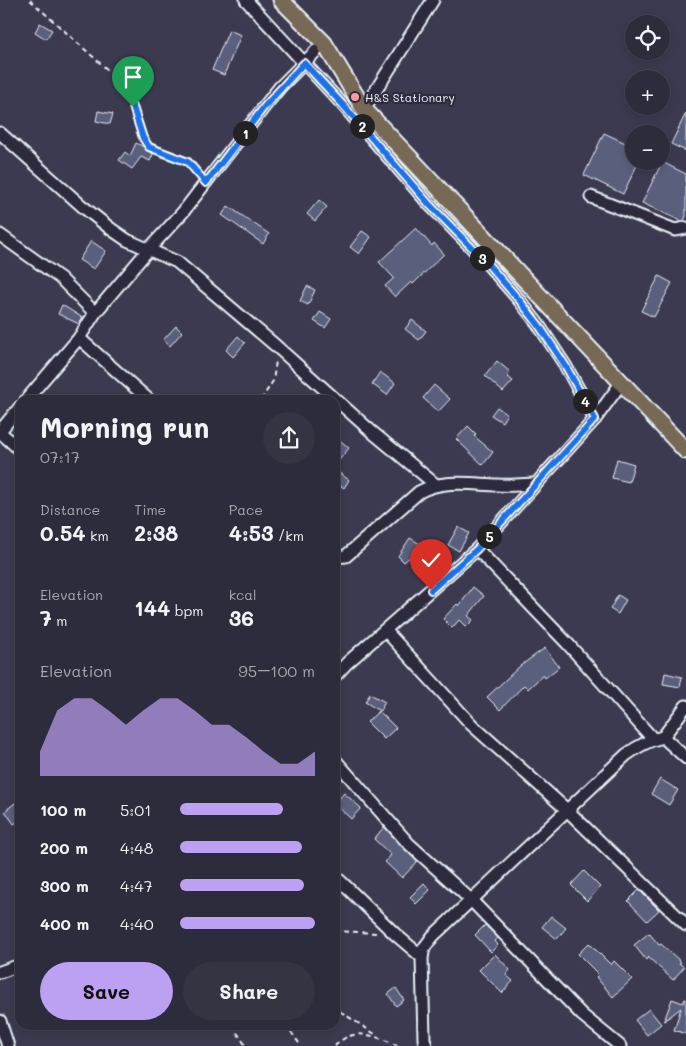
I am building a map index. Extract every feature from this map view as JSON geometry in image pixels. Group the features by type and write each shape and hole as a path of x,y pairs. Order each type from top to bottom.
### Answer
{"main road":[{"path":"281,0 324,43 364,109 686,451"}],"street":[{"path":"246,0 343,105 429,204 485,261 520,301 565,365 595,419"},
{"path":"364,109 433,0"},
{"path":"30,395 80,338 95,313 183,212 264,107 324,43"},
{"path":"0,133 82,206 111,229 127,240 177,262 331,395"},
{"path":"591,197 675,230 686,228"},
{"path":"0,235 60,278 95,313"},
{"path":"80,338 143,395"},
{"path":"340,671 477,549 595,419 622,382"},
{"path":"340,403 436,485"},
{"path":"15,413 0,431 15,445"},
{"path":"340,557 346,556 419,492 436,485 464,483 498,485 536,484"},
{"path":"477,549 658,738 686,758"},
{"path":"385,630 472,725 568,810 686,925"},
{"path":"426,1046 424,1039 422,957 424,948 433,936 626,755 640,745 658,738 686,706"},
{"path":"340,766 408,843 471,900 582,1015 620,1046"},
{"path":"340,881 395,934 422,957"},
{"path":"0,972 15,967"},
{"path":"0,1021 8,1046"}],"path":[{"path":"30,0 122,85 128,94 143,138 149,147 188,162 206,183"},
{"path":"264,395 273,381 276,366 276,346"},
{"path":"340,931 395,934"},
{"path":"340,1011 380,1038"},
{"path":"235,1030 246,1046"},
{"path":"290,1030 302,1046"},
{"path":"335,1046 347,1037 364,1033 399,1046"}],"building":[{"path":"40,23 52,30 46,39 35,32"},
{"path":"229,30 241,35 224,75 212,70"},
{"path":"98,111 113,114 110,124 96,121"},
{"path":"686,113 686,151 671,144"},
{"path":"604,133 625,143 625,170 635,170 623,194 584,175"},
{"path":"136,143 154,152 150,161 141,157 132,169 119,160 125,152 130,156"},
{"path":"670,166 686,174 686,216 684,221 642,203 658,170 670,170"},
{"path":"319,200 327,207 315,221 307,214"},
{"path":"228,206 269,234 263,244 222,215"},
{"path":"416,228 432,246 434,243 444,254 413,284 411,282 395,297 385,286 394,278 379,262"},
{"path":"362,231 371,237 359,254 350,247"},
{"path":"91,241 106,251 94,269 79,260"},
{"path":"659,276 672,283 654,317 641,311"},
{"path":"307,286 315,290 308,305 300,301"},
{"path":"62,305 83,318 79,324 58,314"},
{"path":"320,312 331,319 325,328 314,321"},
{"path":"412,320 426,331 419,340 405,329"},
{"path":"176,326 182,332 170,346 163,340"},
{"path":"238,336 245,343 233,357 226,350"},
{"path":"497,361 510,372 507,376 513,381 503,392 485,376"},
{"path":"380,372 395,383 387,395 372,384"},
{"path":"434,385 450,399 438,412 423,398"},
{"path":"497,407 507,414 502,422 491,415"},
{"path":"468,426 476,434 474,436 493,452 483,465 456,439"},
{"path":"340,440 349,448 340,459"},
{"path":"617,459 634,464 629,482 612,478"},
{"path":"340,474 349,480 344,488 340,485"},
{"path":"458,527 469,533 459,551 448,545"},
{"path":"410,538 420,544 416,552 404,562 398,556"},
{"path":"473,587 484,596 468,616 473,620 466,627 459,620 452,628 443,619 457,604 459,606"},
{"path":"618,595 626,600 618,614 610,609"},
{"path":"545,648 559,667 545,678 543,675 528,689 524,685 500,710 487,697 520,666"},
{"path":"665,673 682,677 680,687 663,684"},
{"path":"370,694 385,702 380,711 365,702"},
{"path":"379,711 396,728 384,739 367,722"},
{"path":"660,779 678,790 669,805 651,794"},
{"path":"344,793 361,808 351,819 340,809 340,798"},
{"path":"15,803 15,823 14,824 5,811"},
{"path":"384,827 417,862 402,878 385,862 391,855 374,839"},
{"path":"584,871 600,887 587,901 571,885"},
{"path":"424,883 430,890 416,904 410,897"},
{"path":"639,890 659,910 647,921 628,901"},
{"path":"551,916 566,928 557,939 542,927"},
{"path":"485,925 498,938 495,941 498,945 491,952 475,935"},
{"path":"649,933 659,945 661,944 684,967 673,980 648,957 646,960 634,945"},
{"path":"589,943 611,965 614,961 632,979 613,997 596,977 599,975 578,954"},
{"path":"495,954 510,970 506,975 513,981 502,993 479,970"},
{"path":"396,988 404,1000 396,1006 388,994"},
{"path":"672,999 683,1003 686,999 686,1034 674,1030 681,1008 664,1021"},
{"path":"649,1009 661,1024 647,1035 635,1020"}],"place":[{"name":"H&S Stationary","path":"355,97"}],"route":[{"path":"133,107 143,138 149,147 178,156 188,162 196,169 206,183 280,87 304,63 368,132 429,204 504,282 538,324 565,365 595,419 477,549 431,590"}]}
